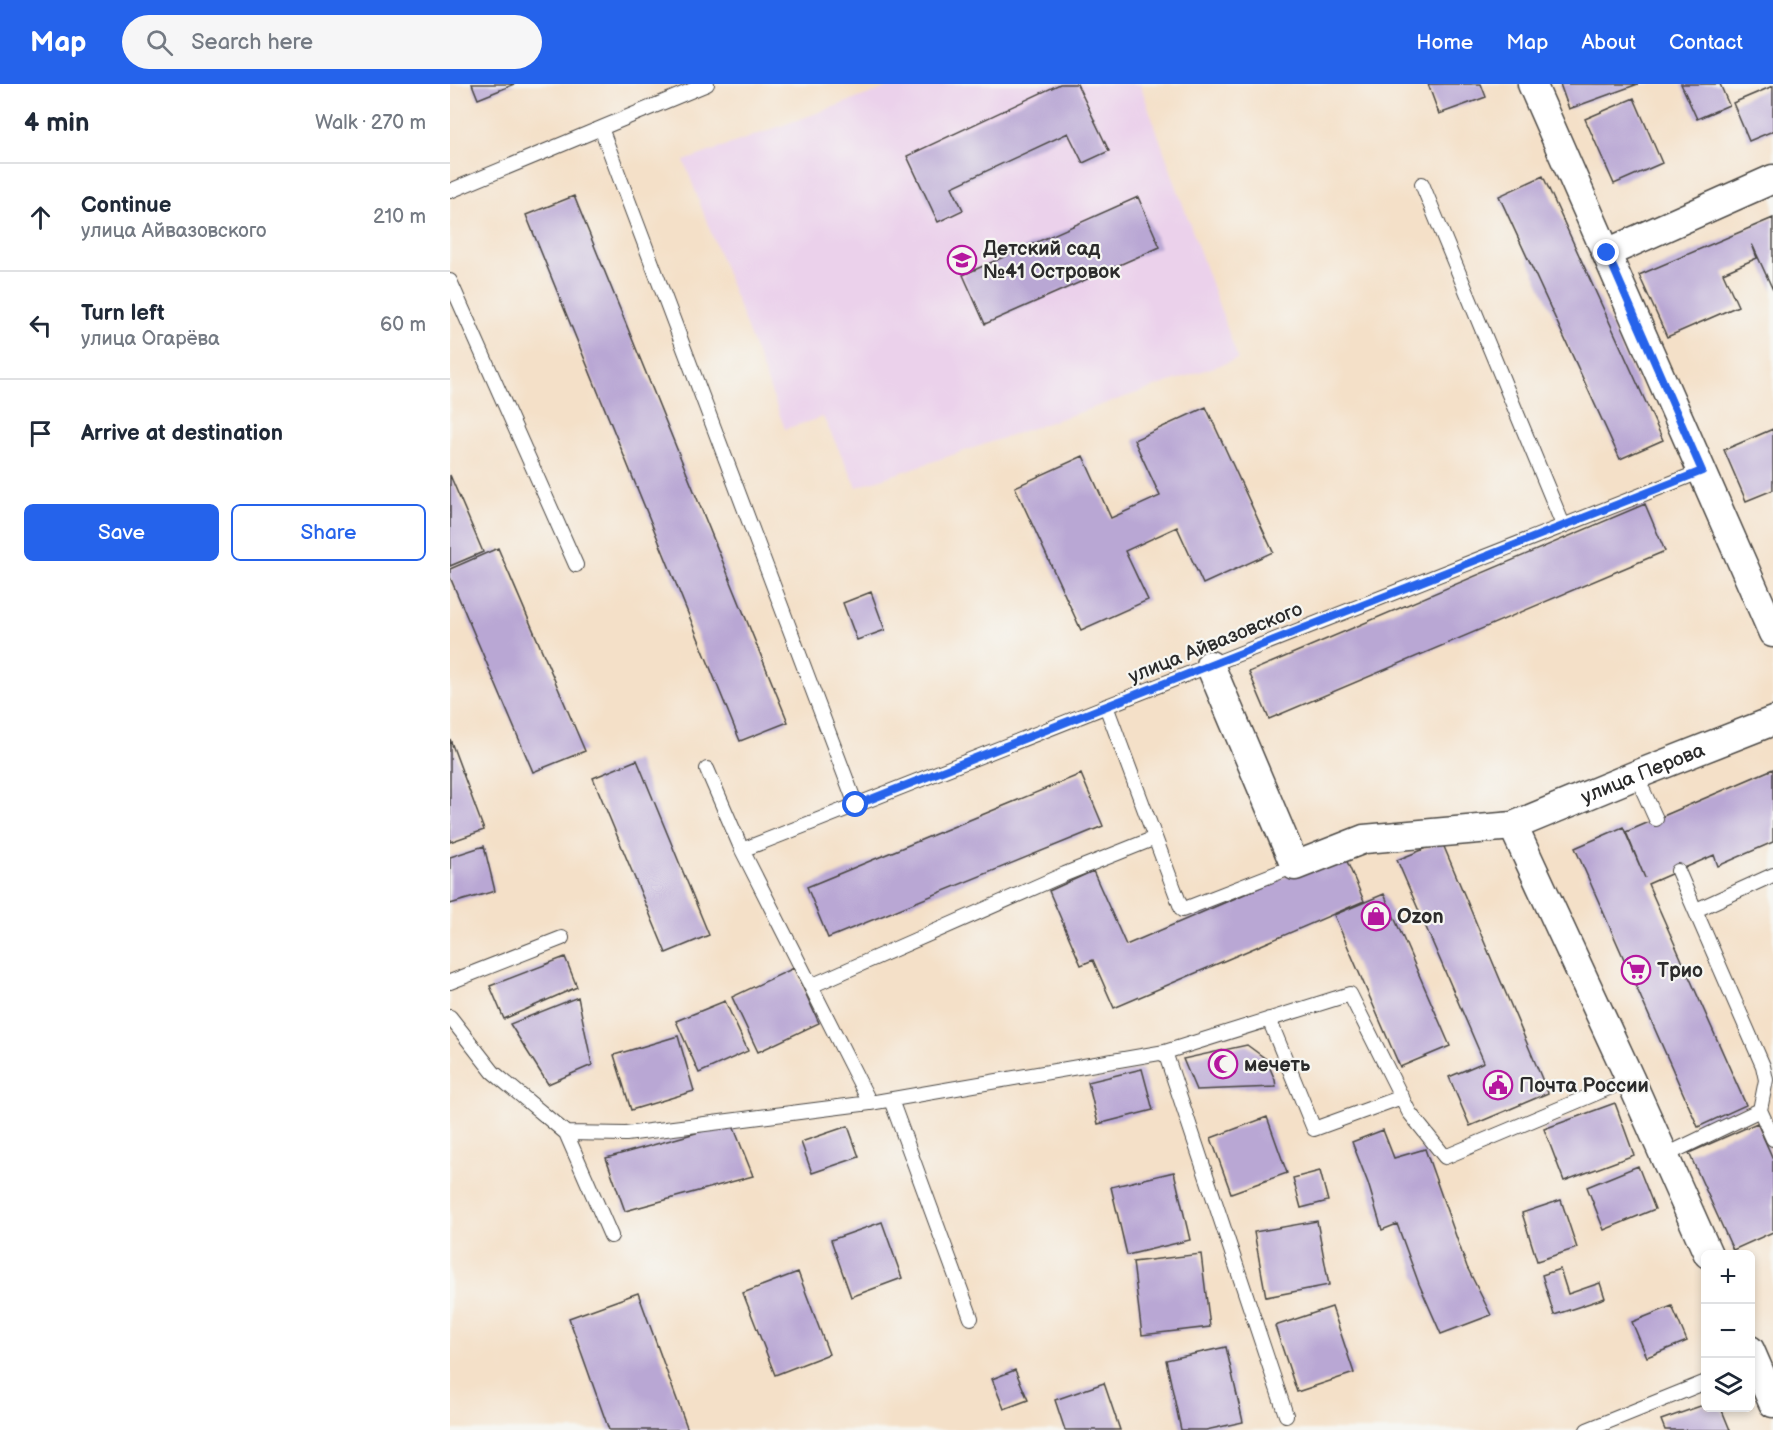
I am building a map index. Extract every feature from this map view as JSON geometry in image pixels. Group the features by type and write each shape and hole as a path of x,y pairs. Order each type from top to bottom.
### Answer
{"street":[{"path":"1532,84 1773,633"},
{"path":"1607,253 1773,179"},
{"path":"1210,665 1295,866"},
{"name":"улица Перова","path":"1295,866 1364,839 1513,826 1773,722"},
{"path":"1513,826 1706,1250"},
{"path":"1755,1364 1773,1403"}],"lane":[{"path":"450,191 707,84"},
{"path":"601,128 856,805"},
{"path":"1422,184 1563,525"},
{"path":"450,281 576,565"},
{"name":"улица Айвазовского","path":"742,850 1702,471"},
{"path":"1106,706 1182,910 1295,866"},
{"path":"707,769 742,850 870,1103"},
{"path":"1636,775 1656,819"},
{"path":"811,986 1065,874 1155,838"},
{"path":"1678,871 1763,1066 1767,1080 1760,1110 1773,1139"},
{"path":"1696,910 1773,875"},
{"path":"450,982 562,938"},
{"path":"566,1133 626,1134 870,1103 1165,1052 1350,994 1410,1112 1445,1157 1630,1079"},
{"path":"450,1017 493,1072 566,1133 611,1236"},
{"path":"1269,1019 1314,1129 1402,1097"},
{"path":"1165,1052 1286,1415"},
{"path":"891,1100 971,1318"},
{"path":"1664,1156 1760,1110"},
{"path":"1587,1430 1701,1384"}],"shaded area":[{"name":"Детский сад №41 Островок","path":"897,84 1140,84 1238,359 857,487 823,417 785,429 684,161"}],"building":[{"path":"472,84 515,84 478,99"},
{"path":"1060,84 1077,84 1109,151 1083,163 1068,133 952,187 963,210 938,222 907,156"},
{"path":"1428,84 1481,84 1486,97 1439,114"},
{"path":"1560,84 1638,84 1569,109"},
{"path":"1681,84 1720,84 1729,105 1697,119"},
{"path":"1773,86 1773,131 1749,141 1733,103"},
{"path":"1634,98 1662,163 1614,184 1585,119"},
{"path":"1543,176 1663,440 1620,459 1499,196"},
{"path":"574,196 788,722 740,741 526,215"},
{"path":"1138,197 1160,247 985,324 963,275"},
{"path":"1773,218 1773,290 1752,244 1757,258 1723,273 1738,306 1667,337 1639,275"},
{"path":"1206,407 1273,552 1203,584 1177,527 1125,551 1148,600 1081,630 1015,487 1083,456 1111,518 1160,496 1134,440"},
{"path":"1773,429 1773,490 1746,501 1724,450"},
{"path":"450,475 483,552 450,566"},
{"path":"1645,504 1665,551 1269,719 1249,672"},
{"path":"498,548 585,751 533,772 450,577 450,569"},
{"path":"871,592 885,630 857,640 843,603"},
{"path":"450,739 484,830 450,842"},
{"path":"637,760 709,935 666,953 593,778"},
{"path":"1773,769 1773,842 1718,866 1714,855 1648,884 1746,1105 1698,1127 1575,848 1623,827 1645,878 1626,832"},
{"path":"1081,774 1103,826 828,938 807,887"},
{"path":"1442,842 1548,1093 1470,1126 1449,1077 1484,1062 1397,860"},
{"path":"484,846 495,891 450,904 450,857"},
{"path":"1343,852 1364,901 1114,1008 1093,960 1081,965 1049,891 1093,871 1126,945"},
{"path":"1384,894 1450,1046 1400,1067 1334,915"},
{"path":"565,957 577,987 504,1019 490,986"},
{"path":"794,968 819,1023 758,1052 732,997"},
{"path":"578,997 592,1065 548,1084 510,1024"},
{"path":"725,1001 748,1051 699,1073 676,1021"},
{"path":"678,1036 694,1091 631,1110 614,1055"},
{"name":"мечеть","path":"1247,1045 1266,1059 1276,1087 1196,1090 1183,1059"},
{"path":"1142,1069 1153,1110 1098,1124 1088,1082"},
{"path":"1615,1103 1634,1155 1564,1181 1544,1129"},
{"path":"1267,1117 1287,1173 1231,1193 1211,1138"},
{"path":"732,1123 753,1176 625,1211 606,1158"},
{"path":"1757,1123 1773,1159 1773,1232 1733,1250 1689,1153"},
{"path":"848,1126 859,1157 812,1173 801,1142"},
{"path":"1383,1130 1394,1158 1425,1149 1467,1267 1491,1315 1441,1334 1419,1284 1397,1224 1382,1230 1368,1183 1352,1142"},
{"path":"1638,1166 1655,1209 1604,1230 1587,1187"},
{"path":"1320,1171 1328,1201 1301,1208 1293,1178"},
{"path":"1174,1172 1190,1240 1127,1255 1111,1187"},
{"path":"1561,1200 1577,1248 1537,1261 1522,1213"},
{"path":"1317,1221 1329,1285 1266,1297 1254,1232"},
{"path":"882,1222 902,1278 851,1297 831,1240"},
{"path":"1201,1254 1210,1327 1142,1335 1133,1262"},
{"path":"1560,1269 1568,1294 1600,1283 1605,1298 1554,1315 1542,1275"},
{"path":"798,1272 829,1354 775,1375 743,1293"},
{"path":"638,1293 688,1430 609,1430 569,1318"},
{"path":"1672,1306 1687,1341 1647,1357 1632,1322"},
{"path":"1332,1307 1354,1373 1297,1392 1275,1326"},
{"path":"1226,1347 1243,1422 1206,1430 1181,1430 1166,1360"},
{"path":"1015,1370 1028,1400 1004,1409 992,1379"},
{"path":"1104,1383 1120,1430 1065,1430 1055,1400"},
{"path":"1701,1406 1701,1412 1723,1412 1730,1430 1665,1430 1661,1420"}],"place":[{"name":"Детский сад №41 Островок","path":"962,260"},
{"name":"Ozon","path":"1376,916"},
{"name":"Трио","path":"1636,970"},
{"name":"мечеть","path":"1223,1064"},
{"name":"Почта России","path":"1498,1085"}],"route":[{"path":"856,805 1702,471 1607,253"}]}
